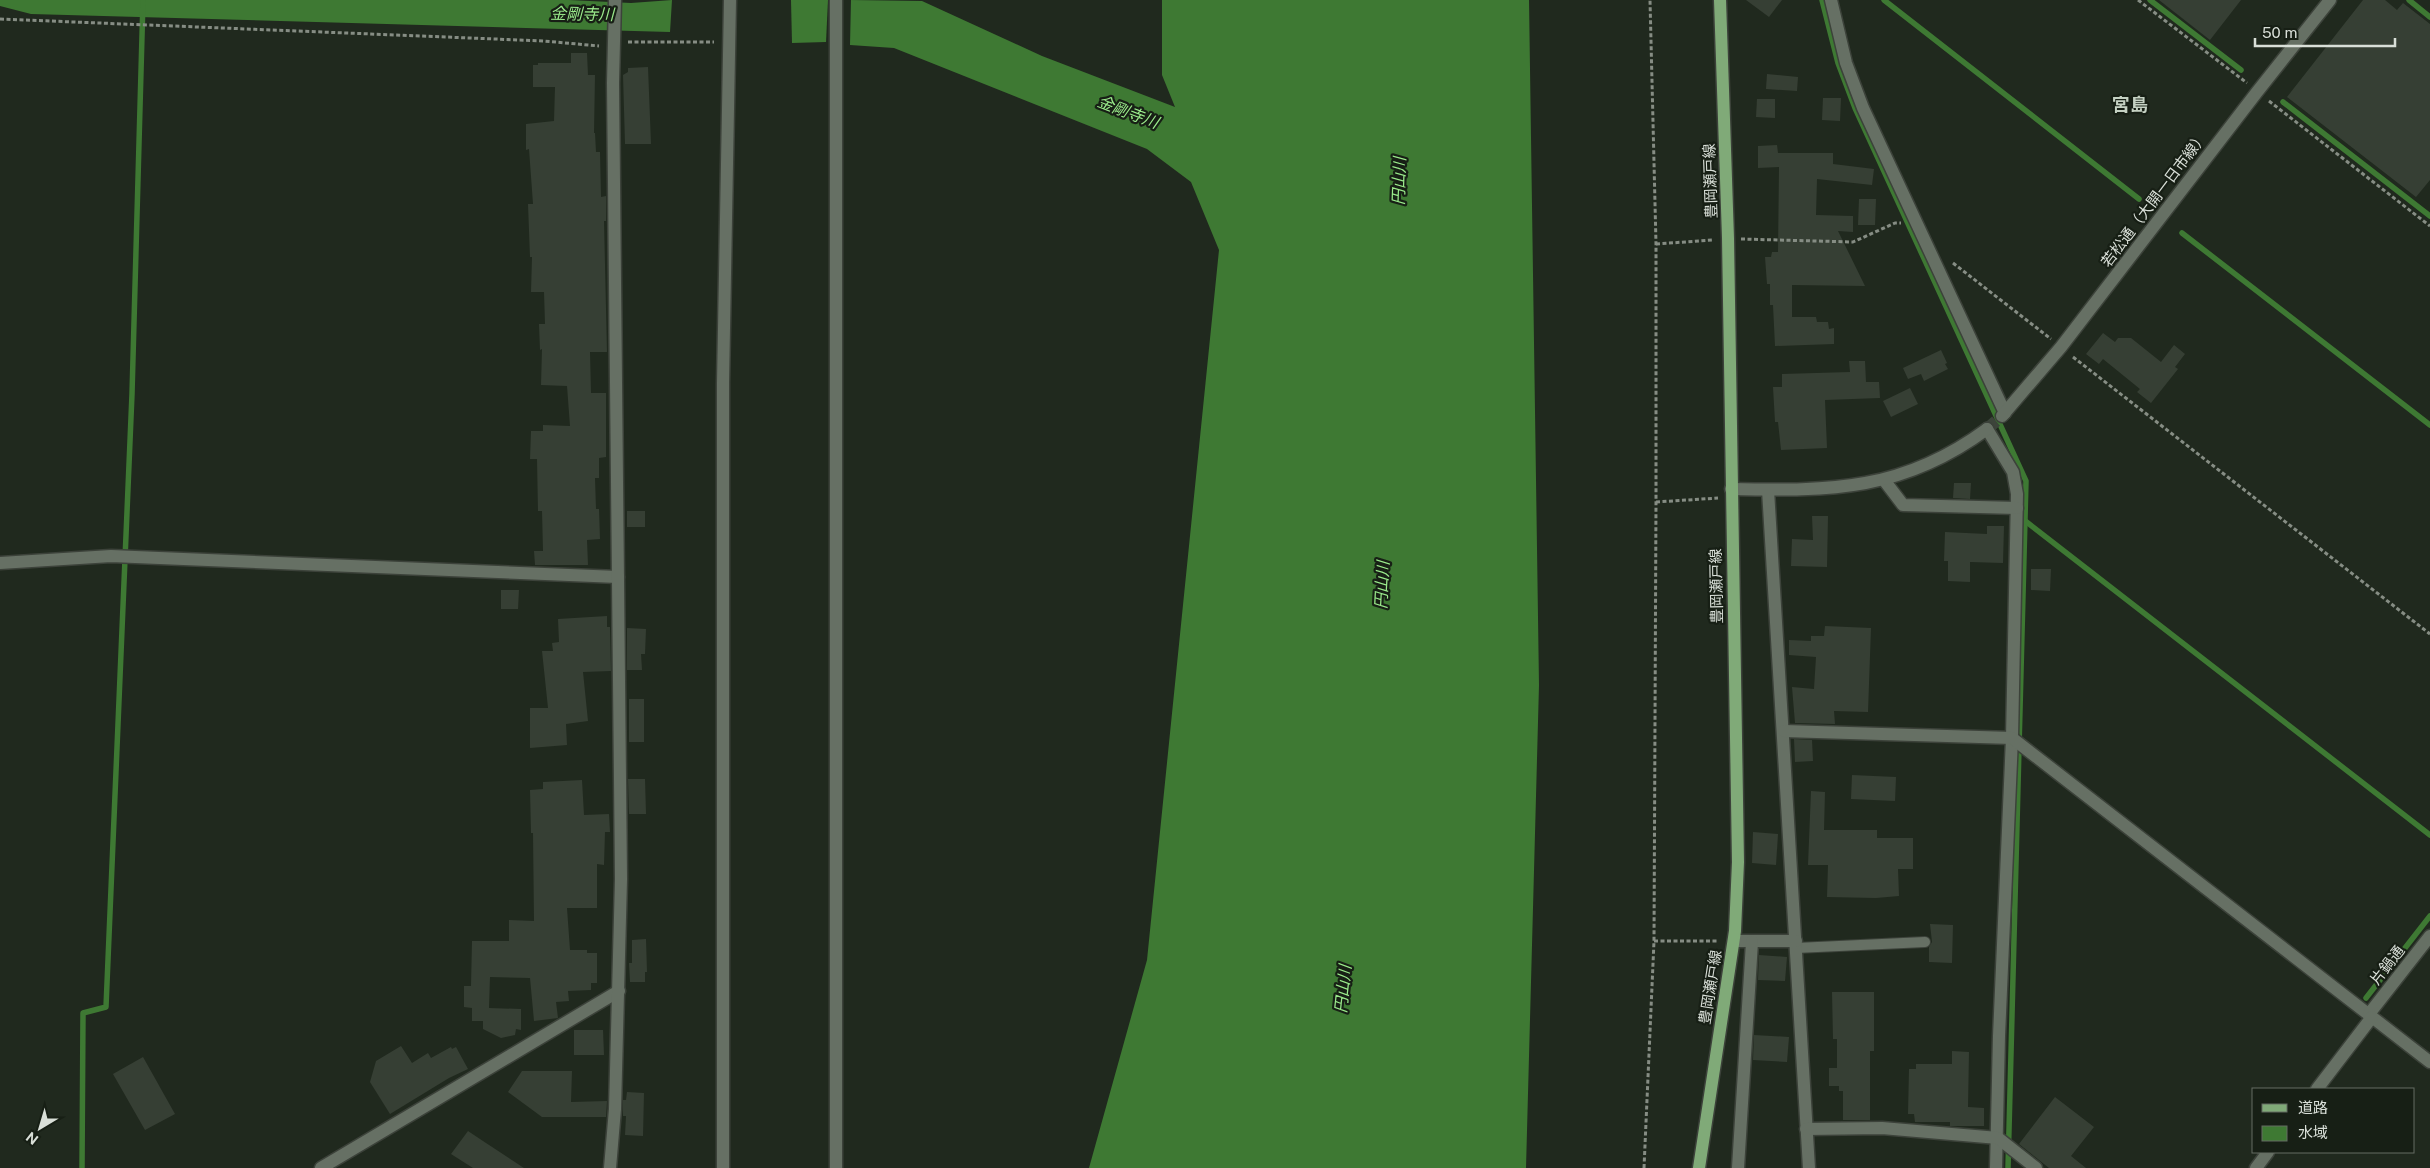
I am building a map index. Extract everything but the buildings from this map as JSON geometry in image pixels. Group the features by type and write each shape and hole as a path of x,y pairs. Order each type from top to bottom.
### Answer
{"main road":[{"name":"豊岡瀬戸線","path":"1699,1168 1734,941 1738,862 1728,238 1720,0"}],"street":[{"path":"610,1168 615,1109 621,879 615,0"},
{"path":"723,1168 723,383 730,0"},
{"path":"836,0 836,1168"},
{"path":"1831,0 1842,47 1857,93 1917,223"},
{"name":"若松通（大開一日市線）","path":"1917,223 2004,415 2061,347 2330,0"},
{"path":"1731,493 1842,488 1884,480 1925,467 1987,429 2013,472 2017,489 2017,508 2012,738 1999,1036 1996,1168"},
{"path":"1884,480 1903,505 2017,508"},
{"path":"1768,490 1809,1168"},
{"path":"0,563 111,556 618,577"},
{"path":"1784,730 2012,738 2430,1062"},
{"name":"片鍋通","path":"2318,1088 2430,936"},
{"path":"1734,941 1796,944"},
{"path":"1738,1168 1752,942"},
{"path":"321,1168 619,991"},
{"path":"1806,1129 1882,1128 1998,1138 2036,1168"},
{"path":"2256,1168 2267,1153"}],"lane":[{"path":"1796,944 1925,942"}],"path":[{"path":"1644,1168 1654,941 1656,244 1650,0"},
{"path":"2138,0 2430,226"},
{"path":"0,19 544,41 614,43 730,42"},
{"path":"1656,244 1728,238 1853,242 1895,224 1917,223"},
{"path":"1948,258 2061,347"},
{"path":"2076,359 2430,634"},
{"path":"1656,502 1731,493"},
{"path":"1654,941 1734,941"}],"water":[{"name":"金剛寺川","path":"0,0 569,0 631,3 672,0 670,32 31,14 0,6"},
{"path":"791,0 828,0 826,42 792,43"},
{"path":"851,0 922,1 1042,56 1175,107 1162,75 1162,0 1529,0 1539,685 1526,1168 1089,1168 1147,960 1219,250 1191,182 1147,149 894,48 850,45"}],"waterway":[{"path":"82,1168 83,1013 106,1007 132,394 143,0"},
{"path":"1822,0 1838,63 1855,108 2026,481 2008,1168"},
{"path":"1884,0 2139,199"},
{"path":"2150,0 2241,70"},
{"path":"2409,0 2430,17"},
{"path":"2283,102 2430,216"},
{"path":"2182,233 2430,425"},
{"path":"2024,520 2430,835"},
{"path":"2366,998 2430,916"}],"tunnel":[{"path":"1987,429 2002,416"}],"district":[{"name":"宮島","path":"2130,104"}],"water label":[{"name":"円山川","path":"1399,181"},
{"name":"円山川","path":"1382,585"},
{"name":"円山川","path":"1343,989"}]}
